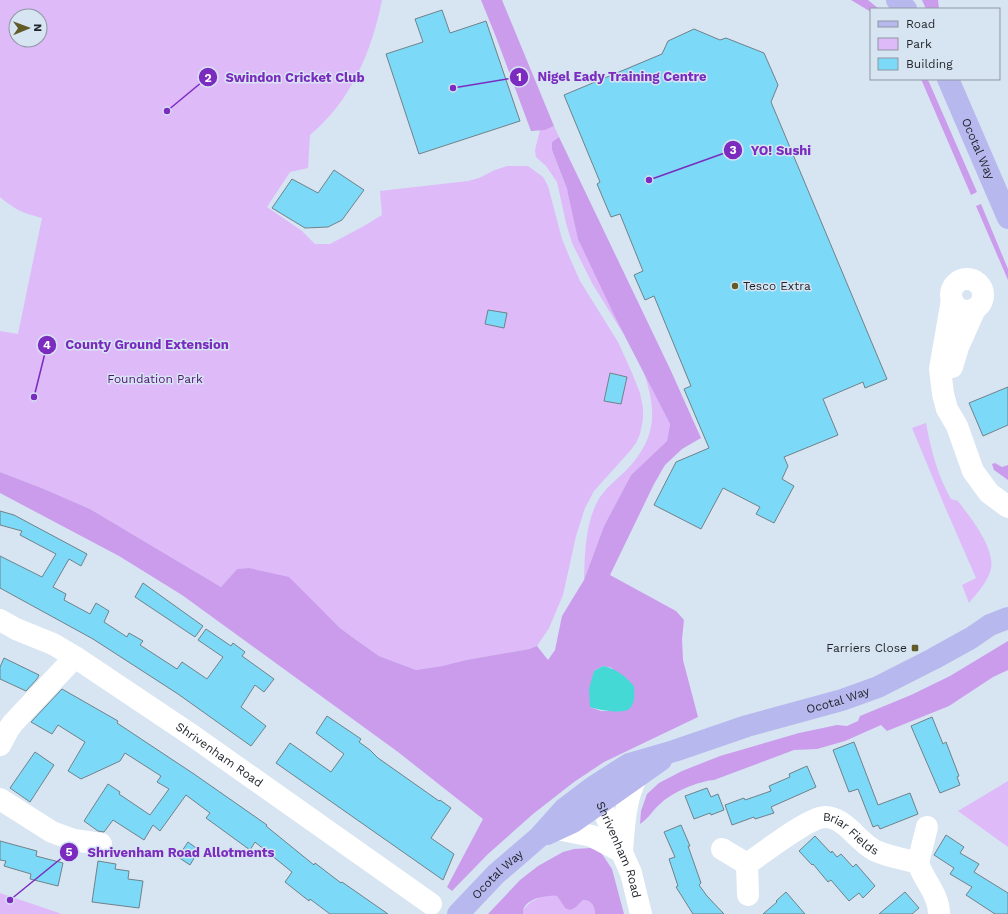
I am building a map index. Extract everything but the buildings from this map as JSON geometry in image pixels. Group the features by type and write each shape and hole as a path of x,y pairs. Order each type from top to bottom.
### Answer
{"main road":[{"name":"Ocotal Way","path":"948,80 1008,218"},
{"name":"Ocotal Way","path":"596,795 629,764 674,751 733,730 820,707 878,687 933,660 999,621 1008,602"},
{"name":"Ocotal Way","path":"458,914 496,874 548,833 559,814 596,795 636,778 674,751"}],"street":[{"path":"975,309 961,310 954,305 950,296 953,286 961,280 970,279 978,283 983,293 981,302 975,309 958,347 951,371 957,426 966,456 978,480 989,494 1008,507"},
{"path":"952,300 940,369 940,378 947,409 957,426"},
{"name":"Shrivenham Road","path":"0,620 16,629 53,644 75,657 265,786 430,904"},
{"path":"0,745 13,723 75,657"},
{"path":"548,833 592,836 622,852 626,807 631,788 636,778"},
{"name":"Shrivenham Road","path":"596,795 631,873 642,914"},
{"path":"0,799 52,832 74,840 101,844"},
{"name":"Briar Fields","path":"747,864 810,821 825,817 838,820 875,851 918,863"},
{"path":"927,826 918,863 920,870 934,893 939,906 939,914"},
{"path":"722,849 747,864 748,895"}],"green space":[{"name":"Foundation Park","path":"0,0 382,0 372,38 358,74 337,107 310,135 308,168 290,172 267,207 302,231 315,244 330,244 382,215 380,191 468,181 507,166 528,166 543,177 548,186 562,239 580,281 618,342 632,373 640,393 643,408 643,419 640,434 636,443 594,491 585,508 576,536 563,595 549,628 537,646 529,649 416,670 379,656 340,628 326,614 260,571 249,568 237,569 221,587 90,509 0,472 0,331 18,334 42,218 29,214 11,205 0,197"},
{"path":"554,126 559,137 552,142 552,150 616,319 624,335 592,283 572,243 557,182 546,166 536,157 535,150 540,130 545,130"},
{"path":"644,373 670,424 667,441 631,475 604,526 584,580 587,537 591,516 595,506 603,493 632,464 640,453 650,432 652,421 651,398"},
{"path":"926,423 935,462 946,490 951,499 958,501 976,525 987,545 990,554 990,572 981,588 969,603 962,585 976,578 912,428"},
{"path":"1008,781 1008,847 958,811"},
{"path":"0,893 62,914 0,914"},
{"path":"549,895 557,896 565,908 576,907 583,900 588,901 593,906 595,914 523,914 525,908 531,902"}],"shaded area":[{"path":"481,0 502,0 554,126 545,130 531,131"},
{"path":"851,0 868,0 878,8 870,8 870,11"},
{"path":"922,0 938,0 939,8 926,8"},
{"path":"921,80 928,80 929,82 977,192 971,195"},
{"path":"559,137 671,371 701,438 682,449 665,465 654,484 610,575 676,611 684,620 682,639 683,660 698,717 604,762 574,782 533,814 488,854 452,891 447,887 483,819 398,752 182,595 119,556 0,493 0,472 90,509 221,587 237,569 249,568 289,577 340,628 355,639 379,656 416,670 529,649 537,646 548,660 555,650 562,616 584,580 604,526 631,475 667,441 670,424 616,319 578,239 567,189 552,150 552,142","holes":["603,666 612,668 624,711 601,711 590,707 594,671"]},
{"path":"981,204 1008,269 1008,280 976,206"},
{"path":"995,463 1002,467 1008,465 1008,480 994,470 992,464"},
{"path":"1008,641 1008,670 993,677 949,706 887,731 881,725 845,741 817,749 794,750 714,780 693,785 665,800 640,824 641,811 647,794 659,783 682,771 720,756 799,733 837,725 847,726 858,721 860,716 911,695 950,676"},
{"path":"603,666 620,673 634,686 633,703 627,710 617,712 590,707 589,689 594,671"},
{"path":"590,848 600,851 612,869 624,914 595,914 592,904 583,900 576,907 570,910 565,908 557,896 552,896 541,897 530,901 526,905 523,914 488,914 520,880 538,866 563,852 574,849"}],"place":[{"name":"Nigel Eady Training Centre","path":"453,88"},
{"name":"Swindon Cricket Club","path":"167,111"},
{"name":"YO! Sushi","path":"649,180"},
{"name":"Tesco Extra","path":"735,286"},
{"name":"County Ground Extension","path":"34,397"},
{"name":"Farriers Close","path":"915,648"},
{"name":"Shrivenham Road Allotments","path":"10,900"}]}
